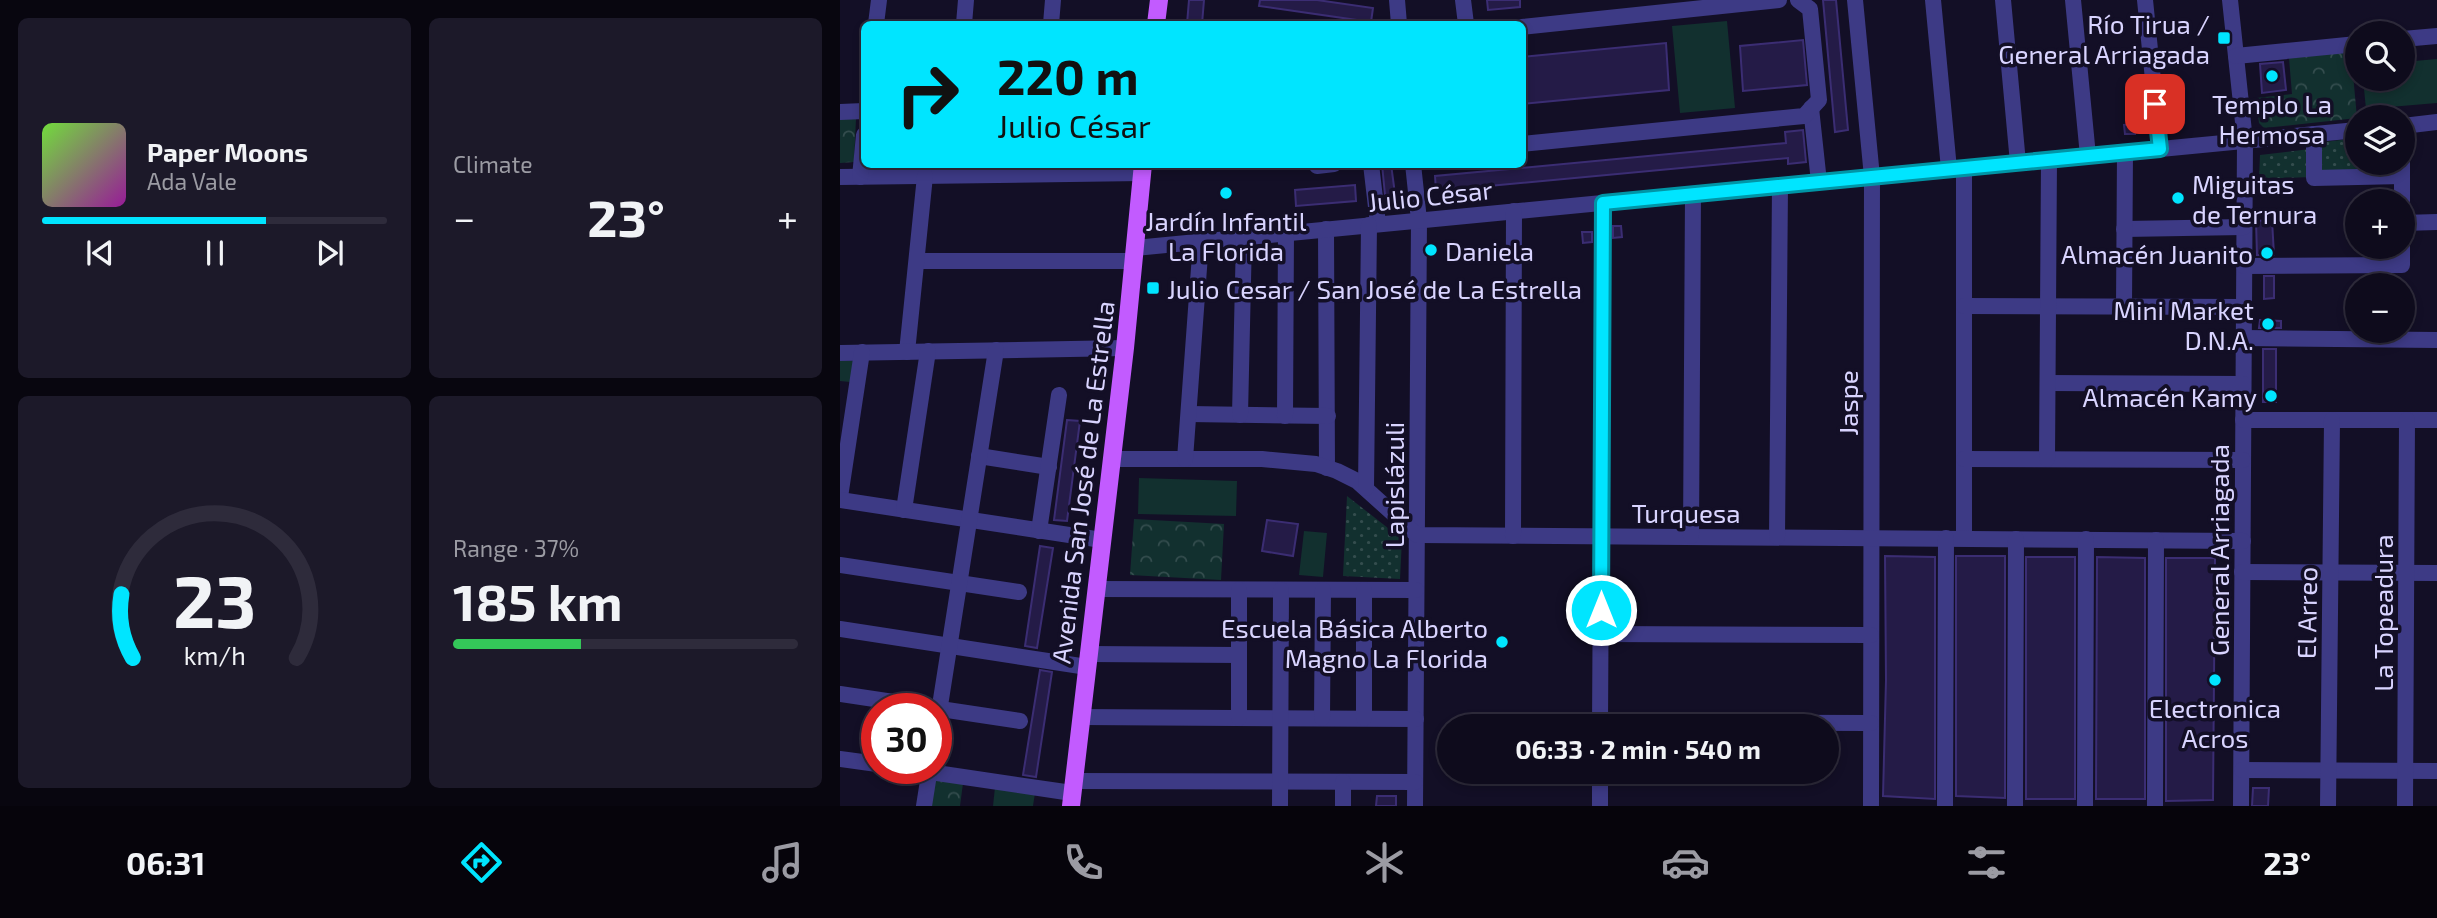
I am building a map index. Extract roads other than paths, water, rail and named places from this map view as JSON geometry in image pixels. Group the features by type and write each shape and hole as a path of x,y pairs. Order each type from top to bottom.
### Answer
{"main road":[{"path":"1157,21 1159,0"},
{"name":"Avenida San José de La Estrella","path":"1072,794 1125,348 1142,169"}],"street":[{"path":"876,21 879,0"},
{"path":"964,21 967,0"},
{"path":"1051,21 1053,0"},
{"path":"1397,0 1399,21"},
{"path":"1463,0 1466,21"},
{"path":"1526,27 1779,0"},
{"path":"1526,144 1804,116 1819,100 1810,9 1798,0"},
{"name":"Jaspe","path":"1855,0 1872,177 1871,806"},
{"path":"1933,0 1957,169 1964,306 1964,538"},
{"path":"2003,0 2018,163"},
{"path":"2073,0 2088,156"},
{"path":"2145,0 2160,149"},
{"name":"General Arriagada","path":"2231,0 2245,141 2241,806"},
{"path":"2415,38 2437,36"},
{"path":"2236,56 2345,45"},
{"path":"1811,108 1819,182"},
{"path":"840,112 861,111"},
{"path":"2415,125 2437,122"},
{"name":"Julio César","path":"916,261 1134,254 1244,237 2345,131"},
{"path":"2314,134 2314,178 2347,175"},
{"path":"2124,307 2125,152"},
{"path":"2047,458 2049,160"},
{"path":"860,177 861,166"},
{"path":"1366,488 1373,225 1371,168"},
{"name":"Lapislázuli","path":"1413,168 1419,220 1415,806"},
{"path":"840,177 925,176 951,170 1142,169"},
{"path":"907,352 925,176"},
{"path":"1777,537 1780,186"},
{"path":"1691,536 1693,194"},
{"path":"1600,714 1603,203"},
{"path":"1513,536 1514,211"},
{"path":"2415,223 2437,222"},
{"path":"2124,229 2244,227"},
{"path":"1326,229 1327,468"},
{"path":"1285,416 1286,233"},
{"path":"1240,415 1244,237"},
{"path":"1185,459 1201,242"},
{"path":"2244,266 2402,265 2402,259"},
{"path":"1964,306 2244,307"},
{"path":"2244,338 2437,340"},
{"path":"840,353 1125,348"},
{"path":"942,693 996,350"},
{"path":"904,510 928,351"},
{"path":"862,352 840,498 1102,540"},
{"path":"2048,383 2243,384"},
{"path":"1039,531 1059,395"},
{"path":"1189,414 1328,416"},
{"path":"2243,420 2437,420"},
{"name":"El Arreo","path":"2328,806 2332,420"},
{"name":"La Topeadura","path":"2406,806 2407,420"},
{"path":"979,456 1049,467"},
{"path":"1112,459 1293,461 1327,468 1347,475 1366,488 1417,535"},
{"path":"1964,459 2243,460"},
{"name":"Turquesa","path":"1417,535 2243,541"},
{"path":"1945,806 1946,538"},
{"path":"2015,806 2016,538"},
{"path":"2085,806 2086,539"},
{"path":"2155,806 2156,540"},
{"path":"840,565 1019,592"},
{"path":"2242,572 2437,573"},
{"path":"1097,589 1416,590"},
{"path":"1239,718 1240,590"},
{"path":"1280,806 1281,590"},
{"path":"1322,718 1323,590"},
{"path":"1364,590 1364,718"},
{"path":"840,629 949,646 1088,661 1239,654"},
{"path":"1600,634 1871,635"},
{"path":"840,694 861,697"},
{"path":"952,711 1020,721"},
{"path":"1082,717 1416,719"},
{"path":"1839,723 1871,723"},
{"path":"840,759 861,762"},
{"path":"2242,769 2437,771"},
{"path":"952,774 1072,794 1280,782 1415,782"},
{"path":"1343,782 1343,806"},
{"path":"924,806 928,784"},
{"path":"1600,784 1600,806"}],"place":[{"name":"Río Tirua / General Arriagada","path":"2224,38"},
{"name":"Templo La Hermosa","path":"2272,76"},
{"name":"Jardín Infantil La Florida","path":"1226,193"},
{"name":"Miguitas de Ternura","path":"2178,198"},
{"name":"Daniela","path":"1431,250"},
{"name":"Almacén Juanito","path":"2267,253"},
{"name":"Julio Cesar / San José de La Estrella","path":"1153,288"},
{"name":"Mini Market D.N.A.","path":"2268,324"},
{"name":"Almacén Kamy","path":"2271,396"},
{"name":"Escuela Básica Alberto Magno La Florida","path":"1502,642"},
{"name":"Electronica Acros","path":"2215,680"}]}
